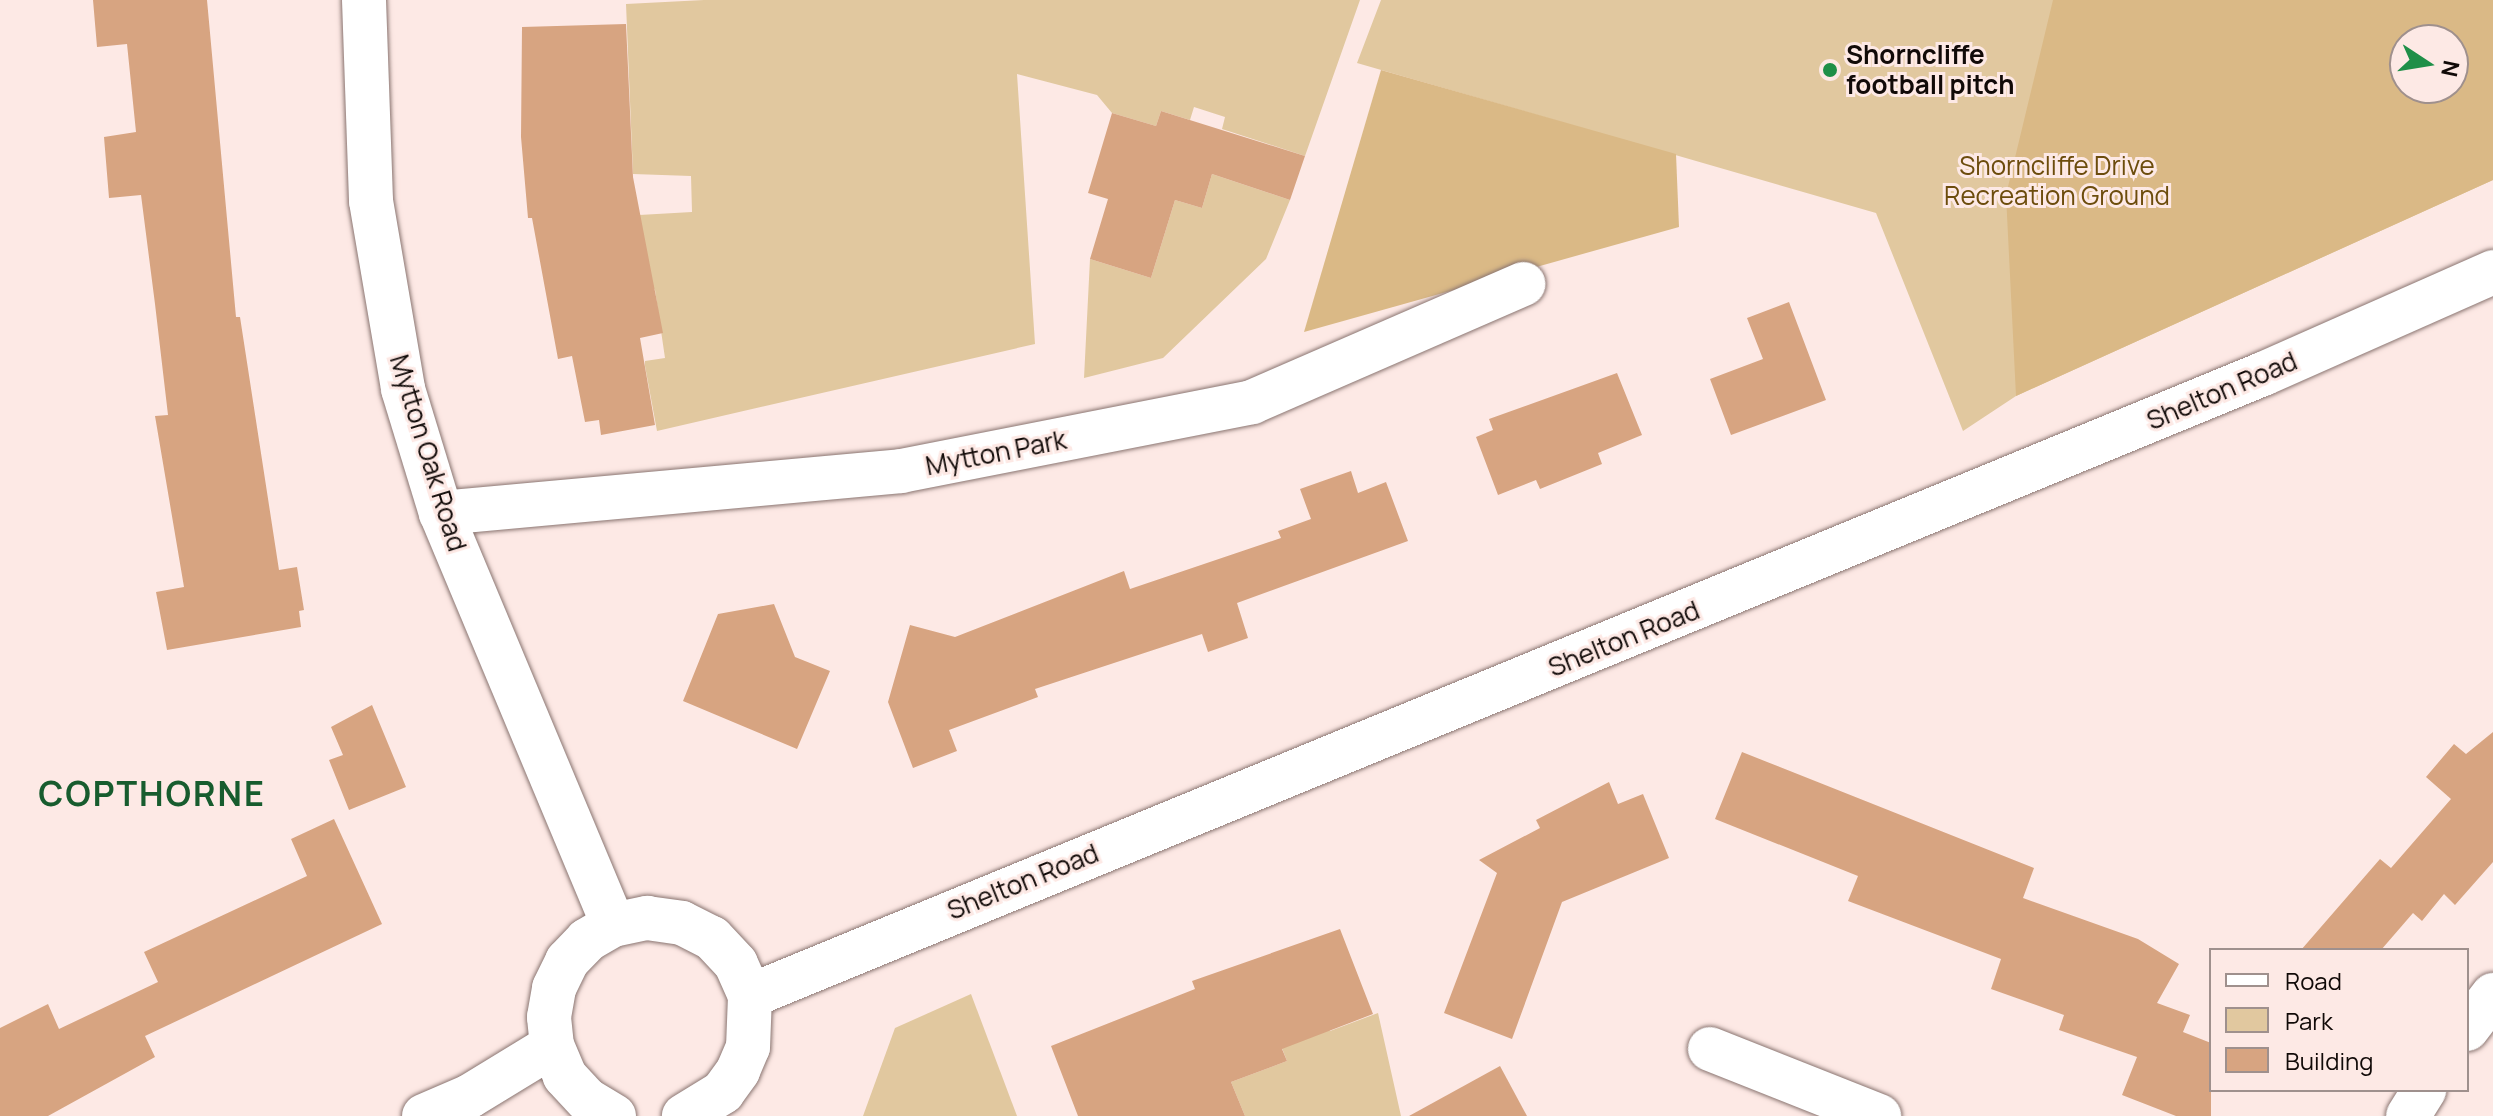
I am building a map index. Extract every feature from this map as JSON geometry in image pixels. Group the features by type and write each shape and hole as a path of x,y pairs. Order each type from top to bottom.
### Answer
{"main road":[{"name":"Mytton Oak Road","path":"364,0 371,201 382,287 403,389 441,513 613,925"},
{"name":"Shelton Road","path":"750,996 2249,381 2493,272"},
{"name":"Mytton Park","path":"441,513 901,471 1252,402 1524,284"},
{"path":"614,1116 587,1100 565,1076 552,1046 551,1002 567,961 587,940 613,925 658,919 682,923 712,938 736,964 750,996 748,1047 738,1071 723,1092 684,1116"},
{"path":"2469,1026 2493,995"},
{"path":"424,1116 470,1096 552,1046"},
{"path":"1710,1049 1879,1116"},
{"path":"2408,1116 2423,1092"}],"green space":[{"path":"704,0 1360,0 1305,156 1222,129 1225,117 1194,107 1190,120 1161,111 1156,126 1112,113 1097,95 1017,74 1035,344 657,431 645,366 645,361 665,358 655,290 604,217 692,212 691,176 633,174 626,4"},
{"name":"Shorncliffe Drive Recreation Ground","path":"1381,0 2493,0 2493,180 2016,396 1963,431 1876,213 1357,63"},
{"path":"2053,0 2493,0 2493,180 2016,396 2006,195"},
{"path":"1381,70 1676,154 1679,227 1304,332"},
{"path":"1212,174 1290,200 1266,259 1163,358 1084,378 1090,259 1151,278 1175,200 1202,208"},
{"path":"971,994 1017,1116 863,1116 895,1028"},
{"path":"1378,1013 1401,1116 1245,1116 1231,1082 1287,1061 1276,1033 1323,1014 1330,1031"}],"building":[{"path":"93,0 207,0 236,317 240,317 279,570 297,567 304,610 299,611 301,627 167,650 156,592 184,587 155,416 168,415 155,304 141,195 109,198 104,137 136,132 127,44 97,47"},
{"path":"626,24 633,177 663,333 640,338 655,425 601,435 599,420 585,422 572,356 558,359 532,218 528,218 521,137 522,27"},
{"path":"1161,111 1305,156 1290,200 1212,174 1202,208 1175,200 1151,278 1090,259 1108,199 1088,193 1112,113 1156,126"},
{"path":"1789,302 1826,400 1731,435 1710,379 1763,359 1747,318"},
{"path":"1617,373 1642,435 1598,453 1602,464 1540,489 1536,480 1498,495 1476,437 1493,430 1489,419"},
{"path":"1351,471 1358,493 1386,482 1408,541 1237,603 1248,638 1208,652 1202,634 1035,689 1038,697 949,730 957,751 913,768 888,702 910,625 955,637 1124,571 1130,589 1281,538 1278,531 1311,519 1300,489"},
{"path":"774,604 795,657 830,671 797,749 683,701 718,614"},
{"path":"372,705 406,787 349,810 329,760 343,755 331,727"},
{"path":"2493,732 2493,862 2455,905 2444,894 2422,921 2413,913 2383,948 2303,948 2380,859 2391,868 2451,799 2426,777 2454,744 2466,754"},
{"path":"1742,752 2034,868 2023,898 2138,939 2179,964 2157,1003 2190,1015 2183,1032 2209,1042 2211,1116 2176,1116 2122,1095 2137,1057 2059,1030 2064,1015 1991,989 2001,959 1848,901 1858,876 1715,819"},
{"path":"1609,782 1618,804 1643,794 1669,858 1562,902 1512,1039 1444,1013 1497,873 1479,860 1540,828 1536,820"},
{"path":"334,819 382,924 145,1036 155,1057 48,1116 0,1116 0,1028 48,1004 59,1029 158,982 144,952 307,876 291,839"},
{"path":"1340,929 1373,1014 1282,1049 1287,1061 1231,1082 1245,1116 1078,1116 1051,1046 1195,989 1192,981"},
{"path":"1500,1066 1527,1116 1409,1116"}],"place":[{"name":"Shorncliffe football pitch","path":"1830,70"}],"district":[{"name":"COPTHORNE","path":"152,794"}]}
